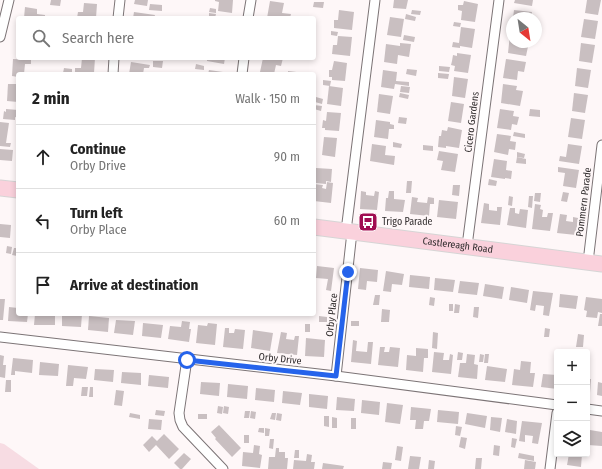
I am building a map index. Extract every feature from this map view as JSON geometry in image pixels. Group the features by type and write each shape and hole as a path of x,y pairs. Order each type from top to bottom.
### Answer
{"main road":[{"path":"0,188 16,190"},
{"name":"Castlereagh Road","path":"316,227 595,263"}],"street":[{"path":"0,37 9,0"},
{"path":"118,16 120,0"},
{"path":"248,16 251,0"},
{"path":"349,232 375,0"},
{"name":"Cicero Gardens","path":"467,246 499,0"},
{"path":"113,72 114,60"},
{"path":"242,72 244,60"},
{"name":"Pommern Parade","path":"595,263 602,145"},
{"name":"Orby Place","path":"336,376 349,232"},
{"name":"Orby Drive","path":"0,337 187,360 336,376 554,405"},
{"path":"187,360 179,414 180,420 188,432 223,469"},
{"path":"590,409 602,411"},
{"path":"550,469 556,421"}],"shaded area":[{"path":"0,443 4,444 39,469 0,469"}],"building":[{"path":"51,0 61,0 60,6 50,5"},
{"path":"135,0 148,0 147,6 134,4"},
{"path":"215,0 233,0 232,13 218,11 219,2"},
{"path":"394,0 408,0 406,9 393,8"},
{"path":"515,0 533,0 532,6 514,3"},
{"path":"587,0 601,0 598,15 585,13"},
{"path":"270,1 284,3 282,13 291,14 290,16 267,16"},
{"path":"464,1 478,4 475,22 461,20 462,11 458,10 458,5 463,5"},
{"path":"314,2 324,2 323,8 313,7"},
{"path":"84,3 97,4 96,16 77,16 78,12 83,12"},
{"path":"150,4 162,5 162,11 149,10"},
{"path":"25,7 37,9 37,14 45,15 45,16 24,16"},
{"path":"210,8 216,9 216,13 209,12"},
{"path":"339,10 354,12 352,30 334,28 334,20 338,20"},
{"path":"412,10 421,11 420,15 411,14"},
{"path":"514,10 532,12 514,12"},
{"path":"134,12 155,15 155,16 133,16"},
{"path":"209,13 216,14 216,16 209,16"},
{"path":"406,14 416,17 415,21 405,19"},
{"path":"390,17 404,19 401,37 387,35"},
{"path":"584,19 598,21 595,39 581,37"},
{"path":"454,22 461,23 460,27 453,26"},
{"path":"461,27 475,29 472,48 460,46 460,48 452,47 453,42 459,43"},
{"path":"331,31 338,32 337,36 331,35"},
{"path":"404,35 415,37 414,42 403,40"},
{"path":"338,36 352,37 350,56 332,54 333,45 337,45"},
{"path":"400,43 411,44 409,57 398,55 397,64 384,62 386,44 400,46"},
{"path":"581,43 595,45 592,63 579,61"},
{"path":"509,48 528,48 526,56 508,53"},
{"path":"457,53 471,55 468,73 454,71 455,66 451,65 453,55 457,56"},
{"path":"13,59 31,60 31,64 25,64 24,72 16,72 16,77 12,76"},
{"path":"506,59 526,62 524,72 518,71 517,80 503,78"},
{"path":"82,60 95,60 94,72 75,72 75,68 81,68"},
{"path":"207,60 225,60 224,64"},
{"path":"263,60 282,60 281,66 276,65 274,72 260,72"},
{"path":"153,61 163,61 162,68 153,67"},
{"path":"334,61 347,63 345,81 332,80 332,77 329,77 329,70 332,70"},
{"path":"131,62 150,65 149,68 144,68 143,72 129,72"},
{"path":"196,64 204,66 204,70 195,69"},
{"path":"439,66 450,67 449,72 439,71"},
{"path":"64,68 72,69 72,72 63,72"},
{"path":"577,68 591,70 588,88 575,86"},
{"path":"407,69 417,70 416,76 406,74"},
{"path":"209,70 223,72 208,72"},
{"path":"383,70 397,72 396,81 409,82 409,86 395,84 394,89 381,87"},
{"path":"438,73 449,74 448,79 438,78"},
{"path":"454,77 468,79 465,98 452,96"},
{"path":"323,80 331,81 330,86 323,85"},
{"path":"8,84 16,84 16,102 7,101"},
{"path":"503,84 517,86 516,90 523,91 520,106 501,103"},
{"path":"329,86 343,88 341,106 327,104"},
{"path":"401,86 410,87 409,93 400,92"},
{"path":"400,93 409,95 408,99 399,97"},
{"path":"574,93 588,95 585,113 572,111"},
{"path":"379,94 393,96 390,114 377,112"},
{"path":"316,97 323,99 322,104 316,102"},
{"path":"451,102 464,104 461,123 448,121"},
{"path":"316,105 322,106 321,111 316,110"},
{"path":"6,109 16,110 15,120 3,119 4,111 6,112"},
{"path":"500,109 514,111 513,116 519,117 517,125 512,124 511,130 497,128"},
{"path":"530,109 540,110 540,117 529,116"},
{"path":"327,112 341,113 339,131 325,130 325,128 322,128 323,120 326,121"},
{"path":"399,117 407,118 406,124 398,123"},
{"path":"571,118 585,120 582,139 568,137"},
{"path":"376,120 390,122 390,124 394,125 394,129 389,129 388,139 374,137"},
{"path":"0,122 9,123 6,143 11,143 10,147 0,146"},
{"path":"448,127 462,130 459,148 446,146 446,148 438,147 439,136 441,136 442,130 447,131"},
{"path":"514,132 525,134 525,138 513,136"},
{"path":"497,134 511,136 510,141 516,142 515,150 509,149 508,155 494,152"},
{"path":"324,137 337,138 335,157 322,155"},
{"path":"393,142 402,144 401,148 393,147"},
{"path":"372,144 386,146 385,155 395,156 394,165 370,161"},
{"path":"568,144 582,146 579,164 559,161 560,156 566,157"},
{"path":"423,145 433,146 433,151 423,150"},
{"path":"0,149 13,150 12,161 0,160"},
{"path":"439,151 458,154 455,172 441,170 443,161 437,160"},
{"path":"517,152 525,154 524,158 517,157"},
{"path":"517,157 526,159 526,164 516,163"},
{"path":"494,159 507,161 506,170 512,171 511,179 491,177"},
{"path":"558,167 579,170 576,188 563,186 565,173 558,172"},
{"path":"316,168 332,169 331,182 326,181 326,184 316,183"},
{"path":"489,179 497,181 496,186 488,185"},
{"path":"407,181 412,181 411,193 406,193"},
{"path":"327,182 333,183 331,203 316,201 316,184 323,185 322,188 326,189"},
{"path":"453,185 460,185 459,196 452,195"},
{"path":"361,191 366,192 366,195 374,196 375,191 379,192 377,210 360,209"},
{"path":"389,191 394,191 394,199 405,200 403,212 385,211 386,198 388,198"},
{"path":"563,192 569,193 567,202 561,201"},
{"path":"535,193 541,193 540,202 534,201"},
{"path":"509,196 513,197 512,206 508,205"},
{"path":"529,196 533,196 532,208 528,207"},
{"path":"412,197 418,198 417,202 427,203 428,197 434,198 434,204 430,204 429,216 410,214"},
{"path":"439,200 458,202 456,219 437,217"},
{"path":"484,203 489,204 489,210 497,211 497,207 502,207 500,225 481,223"},
{"path":"535,204 541,205 540,209 543,210 542,217 547,217 548,213 553,213 550,231 532,229"},
{"path":"510,208 515,208 515,213 519,214 520,209 528,210 526,228 507,225"},
{"path":"560,214 567,215 566,221 573,222 573,217 578,218 576,235 557,233"},
{"path":"0,224 11,225 10,238 0,237"},
{"path":"7,246 12,247 11,254 6,253"},
{"path":"14,248 16,248 16,256 12,255"},
{"path":"317,266 334,268 331,291 326,290 328,279 316,278"},
{"path":"360,268 378,270 377,282 367,281 366,290 358,289"},
{"path":"386,271 404,274 402,285 392,284 391,292 383,291"},
{"path":"410,275 430,277 429,289 409,287"},
{"path":"435,278 455,280 453,292 434,290"},
{"path":"460,281 479,283 477,295 458,293"},
{"path":"485,284 504,287 502,299 483,296"},
{"path":"511,287 529,290 527,303 509,300"},
{"path":"533,291 553,293 549,316 543,315 544,306 536,305 535,311 530,310"},
{"path":"560,294 578,296 576,309 559,307"},
{"path":"375,295 380,295 379,305 373,305"},
{"path":"430,297 435,298 434,306 429,305"},
{"path":"586,297 602,299 602,313 598,312 597,318 586,317 587,311 584,310"},
{"path":"0,299 5,299 3,320 0,320"},
{"path":"449,304 453,304 453,311 449,311"},
{"path":"455,304 460,305 459,313 454,313"},
{"path":"9,307 16,308 16,316 28,316 27,322 8,321"},
{"path":"474,307 479,307 478,318 473,317"},
{"path":"382,309 390,310 389,322 381,322"},
{"path":"600,314 602,314 602,326 598,326"},
{"path":"35,316 55,316 55,325 34,325"},
{"path":"62,316 82,316 81,327 62,326"},
{"path":"89,316 109,318 108,332 88,330"},
{"path":"319,316 327,317 327,322 319,322"},
{"path":"116,320 135,321 133,335 114,333"},
{"path":"182,321 190,322 189,329 191,329 189,342 168,339 170,326 181,327"},
{"path":"351,321 359,321 359,326 351,326"},
{"path":"143,323 163,325 161,338 142,336"},
{"path":"208,323 217,324 215,345 196,343 198,325 207,326"},
{"path":"305,324 310,324 310,332 305,332"},
{"path":"225,328 229,328 229,333 234,333 235,329 245,330 243,349 223,347"},
{"path":"545,328 550,329 549,337 544,337"},
{"path":"253,330 273,333 270,351 251,348"},
{"path":"281,332 287,333 286,339 294,340 295,336 299,336 297,355 277,353"},
{"path":"433,332 438,333 437,349 432,348"},
{"path":"578,334 584,335 583,347 576,347"},
{"path":"306,338 325,340 324,357 305,356"},
{"path":"353,340 357,341 356,351 367,352 368,342 373,342 371,364 351,362"},
{"path":"380,347 385,347 384,352 389,352 390,347 400,348 398,367 378,365"},
{"path":"416,348 428,349 428,358 424,358 423,372 406,370 407,355 416,356"},
{"path":"434,352 444,353 443,360 449,360 450,354 453,355 451,374 432,372"},
{"path":"458,352 463,353 462,360 457,360"},
{"path":"467,354 475,355 474,364 478,365 477,379 458,377 460,363 466,363"},
{"path":"480,354 484,355 483,362 479,362"},
{"path":"485,354 489,354 488,363 484,363"},
{"path":"0,355 4,356 3,365 6,365 5,378 0,377"},
{"path":"13,358 33,360 32,373 15,371 15,375 11,375"},
{"path":"521,361 531,362 530,373 535,373 533,387 512,385 514,369 520,370"},
{"path":"40,362 59,364 58,376 39,375"},
{"path":"68,365 88,367 86,379 74,378 73,386 66,386"},
{"path":"487,366 507,369 505,382 485,380"},
{"path":"95,369 114,370 113,382 94,380"},
{"path":"122,372 141,373 141,385 121,383"},
{"path":"543,374 554,375 554,389 541,387"},
{"path":"149,375 169,377 168,388 148,386"},
{"path":"6,380 11,380 11,392 5,392"},
{"path":"201,382 220,383 219,396 200,394"},
{"path":"598,382 602,383 602,396 597,395"},
{"path":"228,384 248,386 247,399 227,397"},
{"path":"82,387 88,387 87,396 81,396"},
{"path":"90,387 93,387 93,397 89,397"},
{"path":"256,388 275,390 274,402 255,400"},
{"path":"116,390 124,391 122,406 114,405"},
{"path":"283,391 302,393 300,405 282,403"},
{"path":"309,394 328,396 327,409 309,407"},
{"path":"337,397 355,399 354,411 336,410"},
{"path":"362,400 380,402 379,415 361,413"},
{"path":"387,403 403,405 400,424 385,422"},
{"path":"218,406 223,407 222,414 217,413"},
{"path":"224,406 229,407 228,414 223,413"},
{"path":"411,407 431,409 429,421 424,421 423,429 415,429 416,420 410,420"},
{"path":"156,410 165,411 164,416 155,415"},
{"path":"438,410 459,412 458,424 437,422"},
{"path":"245,411 250,411 249,418 244,418"},
{"path":"251,411 256,412 255,419 250,418"},
{"path":"130,413 140,415 140,419 129,417"},
{"path":"272,413 276,413 275,420 270,419"},
{"path":"277,413 282,414 281,421 276,420"},
{"path":"467,413 487,416 485,428 465,424"},
{"path":"198,414 207,414 207,419 198,419"},
{"path":"324,416 329,416 329,427 324,426"},
{"path":"332,417 337,418 337,428 332,428"},
{"path":"491,417 502,418 500,432 490,430"},
{"path":"351,418 356,418 356,429 351,429"},
{"path":"149,419 162,420 161,430 148,429"},
{"path":"507,419 517,421 516,434 505,432"},
{"path":"522,421 542,423 538,444 532,443 533,436 525,435 525,442 519,441"},
{"path":"219,425 241,448 232,457 215,439 216,438 211,432"},
{"path":"456,426 462,427 460,436 455,435"},
{"path":"259,428 264,428 264,433 258,432"},
{"path":"265,428 270,429 269,436 265,436"},
{"path":"590,430 602,432 602,446 590,445"},
{"path":"164,434 179,449 169,459 156,445 149,452 143,445 152,436 157,441"},
{"path":"244,435 249,435 249,443 244,443"},
{"path":"461,437 467,438 465,449 459,447"},
{"path":"512,438 517,439 515,448 511,447"},
{"path":"270,439 274,439 273,449 269,448"},
{"path":"254,445 260,446 259,454 262,455 260,468 242,466 243,452 253,453"},
{"path":"494,445 500,446 499,456 493,455"},
{"path":"397,446 403,447 401,461 395,460"},
{"path":"276,448 279,448 279,452 285,452 285,458 288,458 287,469 268,469 269,457 275,457"},
{"path":"295,450 299,450 299,458 294,458"},
{"path":"184,453 191,459 182,469 180,469 174,463"},
{"path":"519,453 534,456 534,461 518,458"},
{"path":"307,454 312,455 311,462 315,462 314,469 293,469 294,460 306,461"},
{"path":"410,456 421,457 419,469 408,469"},
{"path":"568,457 582,457 581,467 567,465"},
{"path":"476,458 482,458 481,469 475,469"},
{"path":"429,460 435,461 434,469 428,469"},
{"path":"525,460 536,462 535,469 524,469"},
{"path":"383,462 392,463 391,469 382,469"},
{"path":"323,463 344,466 343,469 322,469"}],"place":[{"name":"Trigo Parade","path":"368,222"}],"route":[{"path":"187,360 336,376 348,272"}]}
